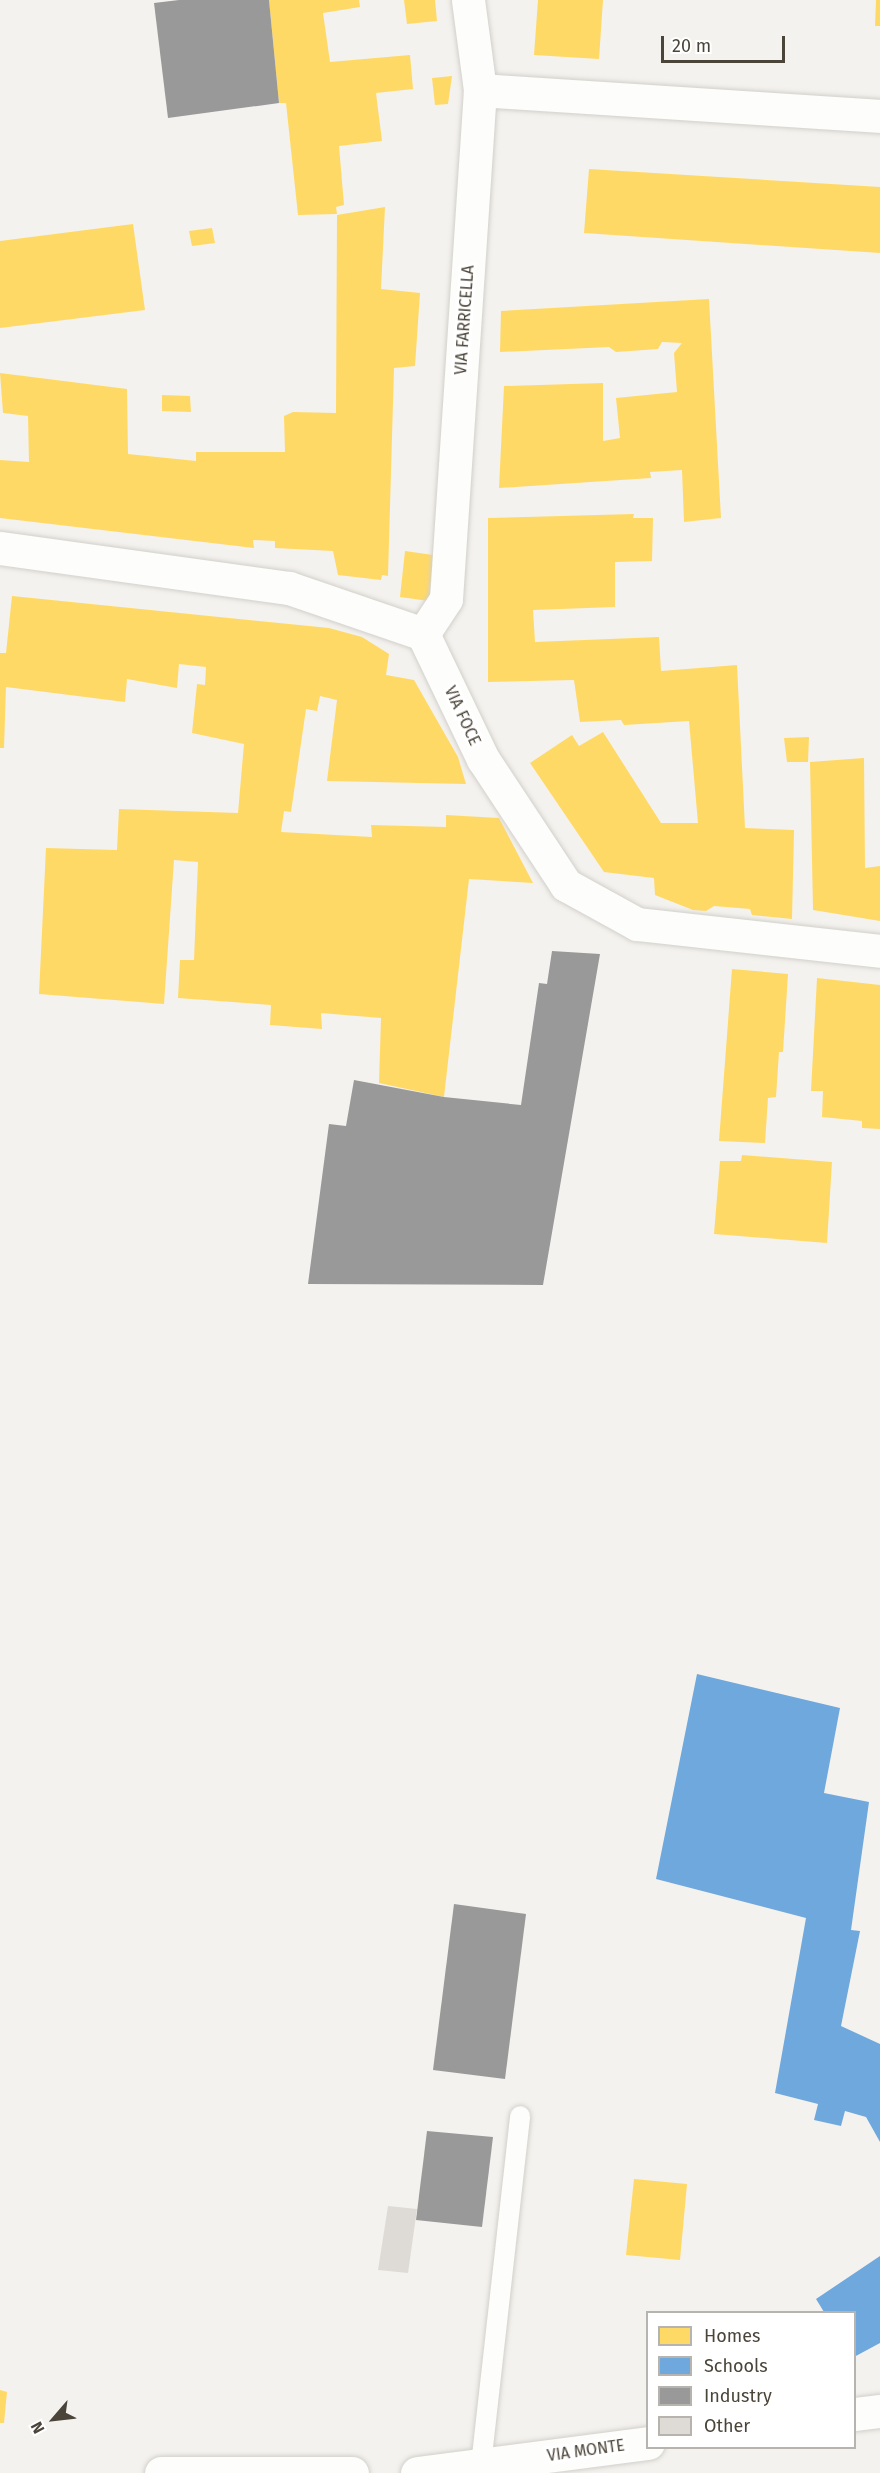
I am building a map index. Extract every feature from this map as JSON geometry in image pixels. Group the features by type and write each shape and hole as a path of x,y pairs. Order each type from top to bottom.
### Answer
{"street":[{"name":"VIA FARRICELLA","path":"423,634 446,599 480,90 468,0"},
{"path":"480,90 880,116"},
{"path":"0,548 289,588 423,634"},
{"name":"VIA FOCE","path":"423,634 483,759 566,885 637,924 880,951"},
{"path":"856,2414 880,2411"},
{"name":"VIA MONTE","path":"417,2473 646,2442"},
{"path":"161,2473 352,2473"}],"lane":[{"path":"481,2465 520,2116"}],"building: Homes":[{"path":"269,0 359,0 360,7 323,13 330,62 410,55 413,89 376,93 382,141 339,146 344,205 336,207 337,214 298,215 286,103 279,103"},
{"path":"404,0 435,0 437,21 407,24"},
{"path":"538,0 603,0 599,59 534,55"},
{"path":"876,0 880,0 880,26 875,26"},
{"path":"452,76 448,104 435,105 432,78"},
{"path":"589,169 880,187 880,253 584,233"},
{"path":"385,207 381,289 420,293 415,366 394,368 388,576 382,575 381,580 338,575 333,551 275,548 275,541 253,540 254,548 0,518 0,460 29,462 28,416 3,413 0,373 127,389 128,454 196,461 196,452 285,452 284,416 293,412 336,413 337,215"},
{"path":"133,224 145,310 0,328 0,241"},
{"path":"212,228 215,243 192,246 189,231"},
{"path":"709,299 721,518 684,522 682,470 650,472 651,478 499,488 504,386 603,383 603,441 620,438 616,398 677,392 674,353 682,343 662,342 658,349 616,352 609,347 500,352 501,311"},
{"path":"162,395 190,396 191,412 162,411"},
{"path":"634,514 633,518 653,518 652,561 615,562 615,607 533,610 535,642 659,637 661,671 737,665 745,828 794,830 792,919 752,915 750,909 714,906 706,911 693,910 655,895 654,878 604,872 530,763 572,735 579,746 603,732 661,823 698,823 689,721 624,725 621,720 580,722 574,680 488,682 488,518"},
{"path":"405,551 433,555 429,601 400,597"},
{"path":"12,596 329,628 362,637 389,654 386,675 414,680 458,757 466,784 327,781 337,700 320,696 317,711 306,709 291,812 284,811 281,832 372,837 371,825 446,827 446,815 499,818 533,883 469,879 444,1097 379,1083 381,1018 321,1013 322,1029 270,1025 271,1005 178,998 180,960 194,960 198,862 174,860 164,1004 39,994 46,848 117,850 119,809 238,813 244,744 192,733 197,684 205,685 206,667 179,664 177,688 127,679 125,702 6,687 4,748 0,748 0,653 6,653"},
{"path":"809,737 808,762 787,762 784,738"},
{"path":"864,758 865,868 880,866 880,921 813,910 810,762"},
{"path":"732,969 788,974 783,1052 779,1052 776,1097 768,1098 765,1143 719,1141"},
{"path":"817,978 880,985 880,1129 862,1128 862,1121 822,1117 823,1091 811,1091"},
{"path":"742,1155 832,1162 827,1243 714,1234 720,1161 741,1161"},
{"path":"634,2179 687,2184 680,2260 626,2255"},
{"path":"0,2390 7,2392 4,2423 0,2423"}],"building: Schools":[{"path":"697,1674 840,1708 824,1793 869,1802 851,1930 860,1931 841,2026 880,2044 880,2142 866,2117 845,2111 841,2126 814,2120 818,2104 775,2093 806,1918 656,1879"},
{"path":"880,2256 880,2343 856,2356 856,2311 823,2311 816,2299"}],"building: Industry":[{"path":"179,0 269,0 279,103 168,118 154,3"},
{"path":"552,951 600,954 543,1285 308,1284 329,1124 346,1126 354,1080 444,1097 521,1105 539,983 547,984"},
{"path":"454,1904 526,1914 505,2079 433,2070"},
{"path":"427,2131 493,2137 482,2227 416,2220"}],"building: Other":[{"path":"388,2206 417,2209 408,2273 378,2270"}]}
